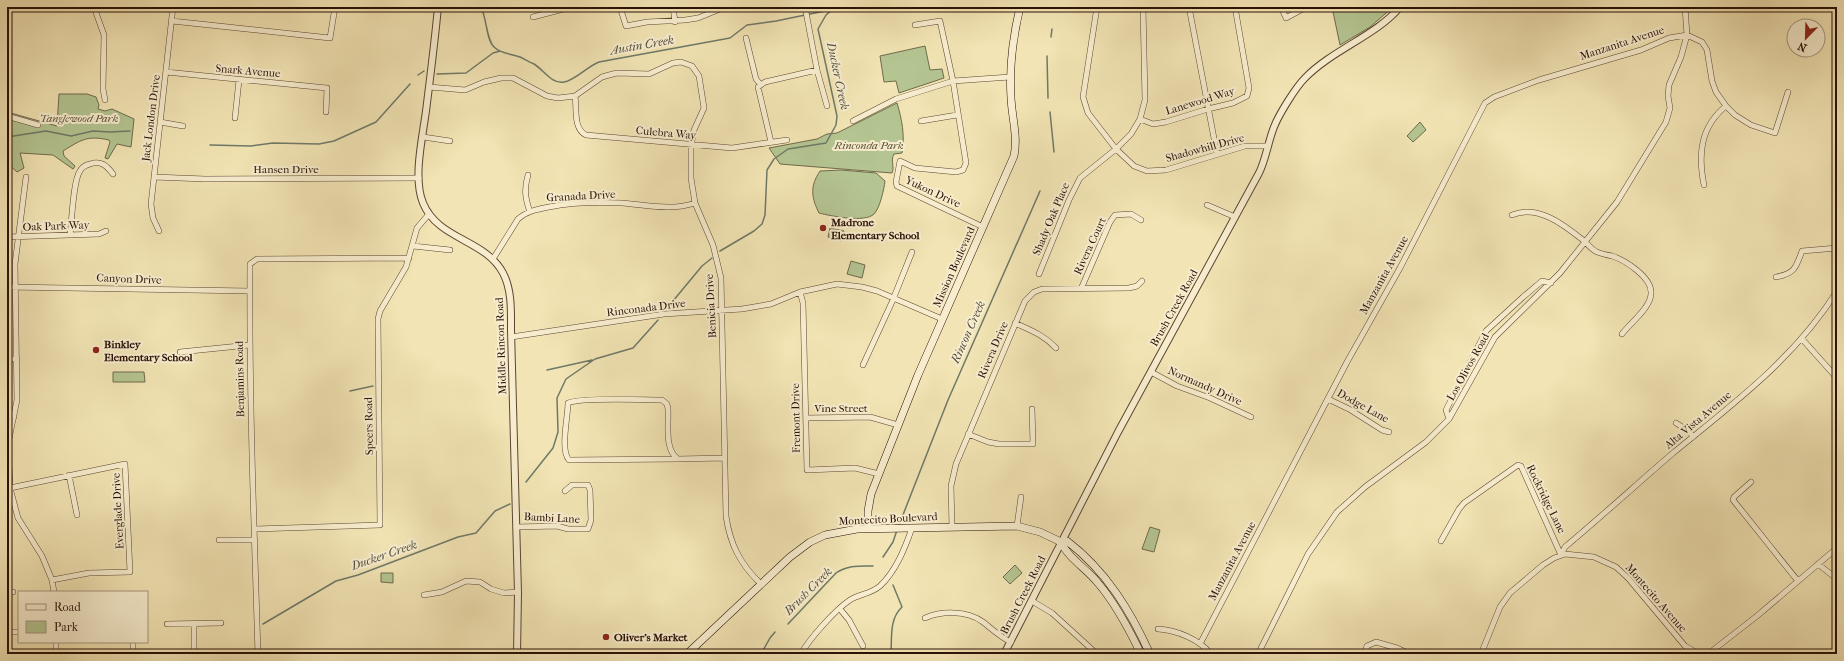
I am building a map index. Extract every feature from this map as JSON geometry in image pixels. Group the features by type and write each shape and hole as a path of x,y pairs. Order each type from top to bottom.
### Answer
{"main road":[{"name":"Mission Boulevard","path":"868,529 869,503 898,425 942,319 1012,163 1016,149 1010,77 1014,38 1020,7"},
{"name":"Montecito Boulevard","path":"687,654 790,557 810,542 838,532 868,529 1017,526 1040,532 1061,542 1067,541 1085,556 1114,588 1150,654"},
{"path":"1061,542 1064,550 1097,581 1107,593 1141,654"}],"street":[{"path":"94,7 104,35 103,89 105,100"},
{"name":"Jack London Drive","path":"159,231 153,218 151,204 173,7"},
{"path":"172,21 330,38 335,7"},
{"name":"Middle Rincon Road","path":"438,7 419,178 420,193 429,214 445,230 482,249 493,259 503,274 509,290 518,592 517,654"},
{"path":"533,17 571,7"},
{"path":"620,7 626,26 648,22 675,22 698,18 725,7"},
{"path":"673,7 675,22"},
{"name":"Shadowhill Drive","path":"1097,7 1083,97 1088,113 1116,149 1134,166 1147,171 1166,170 1245,146 1268,146"},
{"name":"Shady Oak Place","path":"1039,274 1069,200 1080,178 1116,149 1131,134 1140,119 1144,100 1143,7"},
{"path":"1189,7 1218,154"},
{"name":"Lanewood Way","path":"1140,119 1153,124 1166,122 1233,103 1247,96 1249,88 1235,7"},
{"path":"1281,7 1286,18 1306,7"},
{"name":"Brush Creek Road","path":"1004,654 1032,601 1092,479 1259,173 1276,122 1304,78 1342,49 1384,22 1400,7"},
{"name":"Los Olivos Road","path":"1258,654 1308,554 1337,512 1365,487 1426,442 1449,419 1495,338 1551,283 1617,202 1666,122 1670,108 1668,96 1669,85 1681,57 1687,35 1685,7"},
{"path":"806,12 817,70 827,106"},
{"path":"915,25 940,21 953,81 958,115 921,121"},
{"path":"1687,35 1702,42 1707,50 1712,81 1716,92 1726,106 1735,115 1751,126 1774,133 1788,92"},
{"name":"Manzanita Avenue","path":"1200,644 1328,399 1400,268 1486,103 1494,97 1540,80 1641,50 1668,38 1687,35"},
{"path":"746,38 756,79 760,84"},
{"name":"Benicia Drive","path":"574,96 602,77 632,73 649,74 673,63 681,62 687,64 696,70 699,76 704,105 703,113 694,130 691,146 691,178 695,203 713,245 721,278 726,516 730,539 744,564 761,584"},
{"path":"760,84 817,70"},
{"name":"Snark Avenue","path":"166,72 328,88 326,112"},
{"path":"853,121 896,99 953,81 1010,77"},
{"path":"429,87 465,90 484,82 501,78 513,78 547,96 558,98 574,96"},
{"path":"234,118 239,80"},
{"path":"760,84 758,91 771,142"},
{"name":"Culebra Way","path":"574,96 578,126 582,134 586,135 691,146 732,148 788,140"},
{"path":"1704,186 1700,166 1701,145 1714,118 1726,106"},
{"name":"Yukon Drive","path":"958,115 966,163 963,170 956,172 915,168 900,161 896,182 900,189 984,227"},
{"path":"7,116 38,125"},
{"path":"160,122 183,126"},
{"path":"423,137 450,141"},
{"path":"70,235 76,184 80,170 86,165 94,162 102,163 113,174"},
{"path":"528,175 525,188 526,201 530,212"},
{"path":"26,177 16,264 17,400 8,444 10,488 18,518 42,556 52,580 54,591"},
{"name":"Hansen Drive","path":"154,178 419,178"},
{"name":"Granada Drive","path":"493,259 518,219 530,212 557,205 600,202 668,208 683,207 695,203"},
{"path":"1207,204 1235,217"},
{"path":"1512,215 1519,212 1545,215 1585,241 1596,252 1613,256 1630,264 1647,281 1651,291 1650,300 1644,310 1622,334"},
{"name":"Speers Road","path":"255,529 380,525 376,330 380,311 406,267 417,228 429,214"},
{"name":"Rivera Court","path":"1081,289 1110,222 1115,215 1131,214 1141,220"},
{"name":"Oak Park Way","path":"7,236 19,237 99,234 106,231"},
{"path":"413,246 450,250"},
{"path":"1776,277 1788,275 1794,270 1802,251 1837,248"},
{"path":"863,365 912,252"},
{"name":"Benjamins Road","path":"258,654 249,345 250,264 257,259 409,258"},
{"name":"Rivera Drive","path":"952,527 951,486 953,475 968,434 1025,301 1034,292 1042,289 1129,288 1137,286 1142,281"},
{"path":"1449,419 1446,410 1486,331 1542,281 1551,283"},
{"name":"Rinconada Drive","path":"511,337 664,314 722,311 770,304 800,292 837,284 862,286 893,297 942,319"},
{"name":"Canyon Drive","path":"7,287 250,291"},
{"name":"Alta Vista Avenue","path":"1561,555 1565,547 1781,362 1802,339 1837,291"},
{"name":"Fremont Drive","path":"800,292 803,303 807,470 855,468 879,474"},
{"path":"1015,323 1038,333 1056,348"},
{"path":"1802,339 1837,378"},
{"path":"180,352 249,345"},
{"path":"7,359 17,359"},
{"name":"Normandy Drive","path":"1151,372 1177,386 1210,398 1251,417"},
{"name":"Dodge Lane","path":"1328,399 1349,409 1382,430 1389,432"},
{"path":"678,459 670,450 668,409 667,404 662,400 572,401 568,403 565,431 566,455 569,460 578,461 678,459 724,458"},
{"path":"968,434 988,442 1033,444 1032,410"},
{"path":"7,416 14,417"},
{"name":"Vine Street","path":"806,418 870,418 898,425"},
{"path":"1676,423 1690,432 1693,437"},
{"name":"Everglade Drive","path":"10,488 70,474 125,464 130,572 89,573 52,580"},
{"name":"Rockridge Lane","path":"1441,541 1464,503 1518,465 1521,466 1561,555"},
{"path":"70,474 77,515"},
{"path":"1751,482 1734,497 1733,500 1798,581"},
{"name":"Bambi Lane","path":"516,527 558,526 568,529 588,529 591,520 590,490 588,485 572,485 565,491"},
{"path":"1017,526 1021,497"},
{"path":"801,654 809,642 840,609 856,597 874,591 884,582 899,558 912,528"},
{"path":"219,540 255,540"},
{"path":"1708,654 1732,636 1837,548"},
{"path":"1480,654 1500,607 1510,593 1543,565 1561,555"},
{"name":"Montecito Avenue","path":"1561,555 1594,557 1616,567 1628,578 1685,646 1699,654"},
{"path":"1818,564 1837,579"},
{"path":"424,595 442,592 466,581 480,582 491,589 504,593 518,592"},
{"path":"7,592 14,592"},
{"path":"1032,601 1052,613 1097,654"},
{"path":"840,609 850,622 863,646"},
{"path":"925,618 934,614 972,616 1011,642"},
{"path":"167,624 221,623"},
{"path":"194,624 194,654"},
{"path":"1158,629 1169,629 1178,632 1200,644 1211,654"},
{"path":"7,632 18,632"},
{"path":"1364,654 1367,646 1376,642 1398,648 1410,654"},
{"path":"56,643 56,654"},
{"path":"133,643 133,654"}],"green space":[{"path":"1332,7 1393,7 1370,27 1340,45"},
{"path":"925,46 930,70 942,69 944,78 899,93 896,81 884,82 880,56"},
{"name":"Tanglewood Park","path":"59,94 87,94 96,97 99,105 98,109 105,111 112,109 134,119 131,147 117,144 108,159 105,158 110,142 109,140 90,138 84,140 63,151 64,156 75,166 73,169 53,155 20,153 24,168 17,172 7,163 7,112 57,126"},
{"name":"Rinconda Park","path":"897,103 902,128 903,146 902,153 894,154 892,161 892,173 780,164 769,148 817,139 827,134 837,133"},
{"path":"1420,122 1426,130 1413,142 1407,136"},
{"path":"841,170 876,173 885,181 880,203 874,214 870,217 839,217 819,213 813,197 813,187 817,176 820,171"},
{"path":"830,228 844,231 841,241 828,237"},
{"path":"851,261 865,265 862,278 847,274"},
{"path":"113,372 144,372 145,382 113,382"},
{"path":"1150,527 1160,530 1154,552 1142,549"},
{"path":"1015,565 1022,573 1010,584 1003,577"},
{"path":"381,573 393,573 393,583 381,582"}],"waterway":[{"name":"Austin Creek","path":"481,7 489,39 494,47 507,54 520,57 534,64 551,79 559,82 568,81 599,62 730,38 747,25 776,21 844,7"},
{"name":"Ducker Creek","path":"720,251 754,231 762,224 765,215 767,170 774,159 788,149 826,143 836,125 837,116 818,29 826,15 832,10"},
{"name":"Rincon Creek","path":"1051,37 1052,29"},
{"path":"437,74 466,73 493,53 500,51"},
{"name":"Rincon Creek","path":"1047,56 1048,98"},
{"path":"418,75 424,71"},
{"path":"210,145 251,146 273,143 319,144 334,141 376,122 410,84"},
{"name":"Rincon Creek","path":"1050,112 1054,152"},
{"path":"7,137 46,131 71,136 93,131 130,131"},
{"name":"Rincon Creek","path":"899,525 948,400 1040,191"},
{"name":"Ducker Creek","path":"668,307 702,266 712,258"},
{"name":"Ducker Creek","path":"526,482 553,448 558,432 557,398 566,379 595,359 633,348 658,320"},
{"path":"547,370 592,360"},
{"path":"350,391 373,386"},
{"name":"Ducker Creek","path":"263,624 336,581 358,575 458,537 476,533 495,511 510,504"},
{"name":"Rincon Creek","path":"883,557 893,542 897,530"},
{"name":"Brush Creek","path":"788,624 840,570 849,567 873,566"},
{"name":"Rincon Creek","path":"891,654 891,635 893,623 902,607 893,585"},
{"name":"Brush Creek","path":"761,654 775,632"}],"place":[{"name":"Madrone Elementary School","path":"823,228"},
{"name":"Binkley Elementary School","path":"96,350"},
{"name":"Oliver's Market","path":"606,637"}]}
